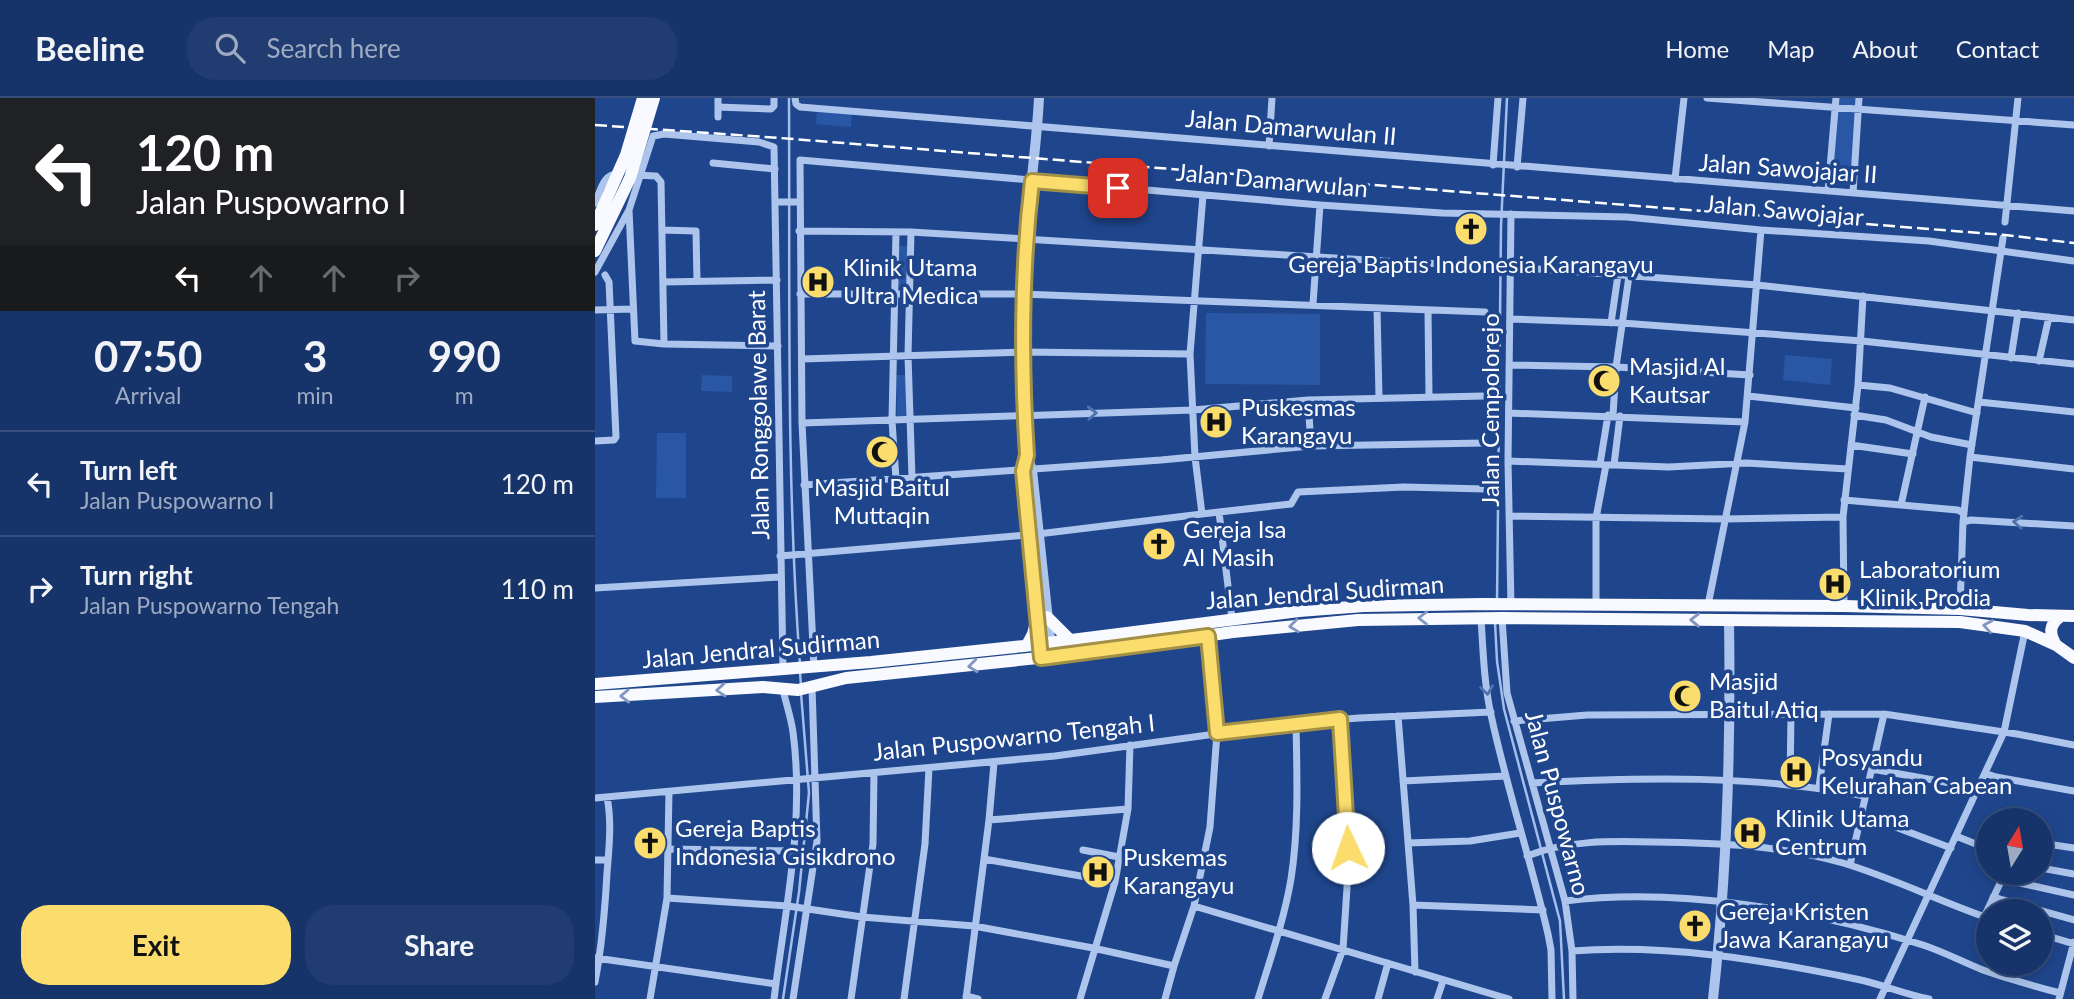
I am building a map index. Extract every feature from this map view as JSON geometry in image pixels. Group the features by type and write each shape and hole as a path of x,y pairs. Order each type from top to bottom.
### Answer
{"highway":[{"path":"595,225 626,155 643,98"},
{"path":"595,251 630,178 654,98"},
{"name":"Jalan Jendral Sudirman","path":"595,684 810,668 1039,644 1232,619 1364,607 1488,604 1505,612 1729,621 1960,622 2025,631 2056,645 2074,657"},
{"name":"Jalan Jendral Sudirman","path":"595,697 763,687 785,690 810,688 846,678 1046,658 1208,636 1358,620 1482,618 1505,612 1596,606 1960,609 2017,615 2068,616"},
{"name":"Jalan Jendral Sudirman","path":"2056,645 2051,631 2053,624 2068,616"},
{"path":"1039,644 1034,634 1042,617 1070,640"}],"street":[{"path":"718,98 718,117"},
{"path":"730,108 731,98"},
{"path":"718,107 771,109 774,106 774,98"},
{"name":"Jalan Damarwulan II","path":"795,98 800,107 1028,124 1499,166"},
{"path":"1039,98 1025,238 1022,352 1028,470 1042,617 1039,644 1046,658"},
{"path":"1269,146 1272,98"},
{"path":"1498,98 1499,166"},
{"path":"1517,167 1523,98"},
{"path":"1675,179 1683,98"},
{"path":"1707,98 2074,125"},
{"path":"1828,191 1836,98"},
{"path":"1853,193 1859,98"},
{"path":"2005,222 2018,98"},
{"name":"Jalan Ronggolawe Barat","path":"638,175 652,137 664,134 759,142 774,147 782,555 780,577 785,669"},
{"name":"Jalan Damarwulan","path":"797,202 800,160 1320,205 1490,214"},
{"path":"713,163 775,169"},
{"name":"Jalan Sawojajar II","path":"1499,166 2074,211"},
{"path":"595,203 608,175 656,176 660,179 664,344"},
{"path":"595,272 629,210 638,175"},
{"path":"1202,514 1195,457 1190,354 1203,195"},
{"path":"777,202 797,202 801,423 810,668"},
{"path":"1313,304 1320,205"},
{"path":"629,210 634,339 638,343 778,346"},
{"name":"Jalan Sawojajar","path":"1490,214 1627,217 1761,230 1929,241 2074,261"},
{"name":"Jalan Cempolorejo","path":"1505,612 1510,516 1510,214"},
{"path":"662,230 695,231 697,281"},
{"path":"1708,605 1745,422 1761,230"},
{"path":"799,231 911,232 1486,265"},
{"path":"896,232 892,357 896,479"},
{"path":"911,232 908,356 912,478"},
{"path":"1960,609 1963,518 1970,457 2003,238"},
{"path":"1510,267 1757,285 2074,320"},
{"path":"595,441 614,440 617,437 609,282 605,275"},
{"path":"1611,323 1618,275"},
{"path":"1596,606 1596,518 1614,416 1616,367 1629,276"},
{"path":"663,282 776,280"},
{"path":"800,294 1022,294 1485,312"},
{"path":"1843,607 1844,500 1858,385 1863,296"},
{"path":"1614,306 1625,308"},
{"path":"1377,308 1379,397"},
{"path":"595,310 633,309"},
{"path":"1429,310 1429,396"},
{"path":"2011,358 2018,313"},
{"path":"2039,361 2049,317"},
{"path":"1510,319 1611,323 1862,341 2074,364"},
{"path":"801,359 1022,352 1190,354"},
{"path":"1509,365 1616,367 1750,375"},
{"path":"1858,385 1890,388 1977,413"},
{"path":"801,423 1193,410 1379,397 1484,396"},
{"path":"1748,396 1855,412 1918,432 1972,445"},
{"path":"1901,505 1925,397"},
{"path":"1308,400 1311,446"},
{"path":"1979,402 2074,412"},
{"path":"1509,413 1745,422"},
{"path":"1607,465 1614,416"},
{"path":"804,485 1028,470 1311,446 1485,443"},
{"path":"1851,445 1913,454"},
{"path":"1970,457 2074,468"},
{"path":"1509,461 1669,467 1738,463 1849,469"},
{"path":"782,555 1033,534 1290,505 1298,492 1404,487 1485,489"},
{"path":"1844,500 1958,510 1963,518 1971,520 2074,526"},
{"path":"1219,512 1232,619"},
{"path":"1510,516 1725,519 1843,517"},
{"path":"595,588 780,577"},
{"name":"Jalan Puspowarno","path":"1505,612 1507,693 1532,783 1543,910 1551,950 1552,999"},
{"name":"Jalan Puspowarno","path":"1482,618 1490,712 1520,833 1538,851 1565,901 1572,951 1573,999"},
{"path":"1713,999 1729,780 1729,621"},
{"path":"1880,999 1987,774 2004,732 2025,631"},
{"path":"1165,999 1194,906 1210,827 1217,733 1208,636"},
{"path":"793,999 804,909 817,841 810,688"},
{"path":"774,999 788,906 799,779 785,690"},
{"name":"Jalan Puspowarno Tengah I","path":"595,798 994,763 1296,723 1490,712"},
{"path":"1790,784 1791,714"},
{"path":"1819,787 1829,714"},
{"path":"1514,722 1587,715 1884,714 2074,745"},
{"path":"1850,866 1884,714"},
{"path":"1398,716 1413,905 1415,972"},
{"path":"1325,999 1343,949 1348,848 1340,719"},
{"path":"1258,999 1279,930 1296,840 1296,723"},
{"path":"1080,999 1093,948 1115,882 1128,809 1130,746"},
{"path":"978,999 966,998 994,763"},
{"path":"904,999 925,844 929,768"},
{"path":"1872,769 1979,788"},
{"path":"851,999 873,844 874,773"},
{"path":"1987,774 2074,791"},
{"path":"1403,781 1506,776"},
{"path":"1532,783 1590,780 1729,780 1819,787 1865,796"},
{"path":"650,999 667,898 669,792"},
{"path":"595,982 608,860 610,810 607,797"},
{"path":"989,820 1128,809"},
{"path":"1861,814 1951,848"},
{"path":"1408,844 1470,841 1520,833"},
{"path":"1956,836 1976,844"},
{"path":"1538,851 1626,841 1725,844 1792,852 1850,866 1976,913"},
{"path":"2053,845 2074,848"},
{"path":"669,849 793,850"},
{"path":"1083,850 1119,857"},
{"path":"984,859 1115,882"},
{"path":"595,860 608,860"},
{"path":"2053,870 2074,874"},
{"path":"1999,886 1993,897 2074,919"},
{"path":"2041,886 2074,895"},
{"path":"1565,901 1609,896 1722,903 1842,921 1908,941 2059,996 2070,974 2074,943 2053,937"},
{"path":"667,898 788,906 862,917 974,926 1174,966"},
{"path":"1413,905 1543,910"},
{"path":"1194,906 1509,999"},
{"path":"1572,951 1646,950 1718,956 1848,978 1929,999"},
{"path":"597,959 776,984"},
{"path":"1378,999 1388,963"},
{"path":"1437,999 1443,981"}],"shaded area":[{"path":"1838,98 1857,98 1851,185 1832,184"},
{"path":"817,110 852,113 851,127 816,124"},
{"path":"898,246 910,246 908,288 897,287"},
{"path":"1206,313 1320,314 1320,385 1205,384"},
{"path":"1785,355 1832,359 1830,385 1783,380"},
{"path":"702,375 732,376 732,392 701,391"},
{"path":"896,375 907,375 908,416 897,417"},
{"path":"657,433 686,433 686,498 656,498"}],"waterway":[{"path":"789,98 791,453 800,665"},
{"path":"1497,602 1501,226 1507,98"},
{"path":"1495,622 1504,709 1560,921 1564,999"},
{"path":"800,672 801,686"},
{"path":"783,999 799,892 809,793 801,693"}],"railway":[{"path":"595,125 2005,235 2074,243"}],"place":[{"name":"Gereja Baptis Indonesia Karangayu","path":"1471,229"},
{"name":"Klinik Utama Ultra Medica","path":"818,282"},
{"name":"Masjid Al Kautsar","path":"1604,381"},
{"name":"Puskesmas Karangayu","path":"1216,422"},
{"name":"Masjid Baitul Muttaqin","path":"882,452"},
{"name":"Gereja Isa Al Masih","path":"1159,544"},
{"name":"Laboratorium Klinik Prodia","path":"1835,584"},
{"name":"Masjid Baitul Atiq","path":"1685,696"},
{"name":"Posyandu Kelurahan Cabean","path":"1796,772"},
{"name":"Klinik Utama Centrum","path":"1750,833"},
{"name":"Gereja Baptis Indonesia Gisikdrono","path":"650,843"},
{"name":"Puskemas Karangayu","path":"1098,872"},
{"name":"Gereja Kristen Jawa Karangayu","path":"1695,926"}],"route":[{"path":"1118,188 1032,181 1022,294 1027,455 1023,471 1041,658 1208,636 1217,733 1340,719 1348,848"}]}
